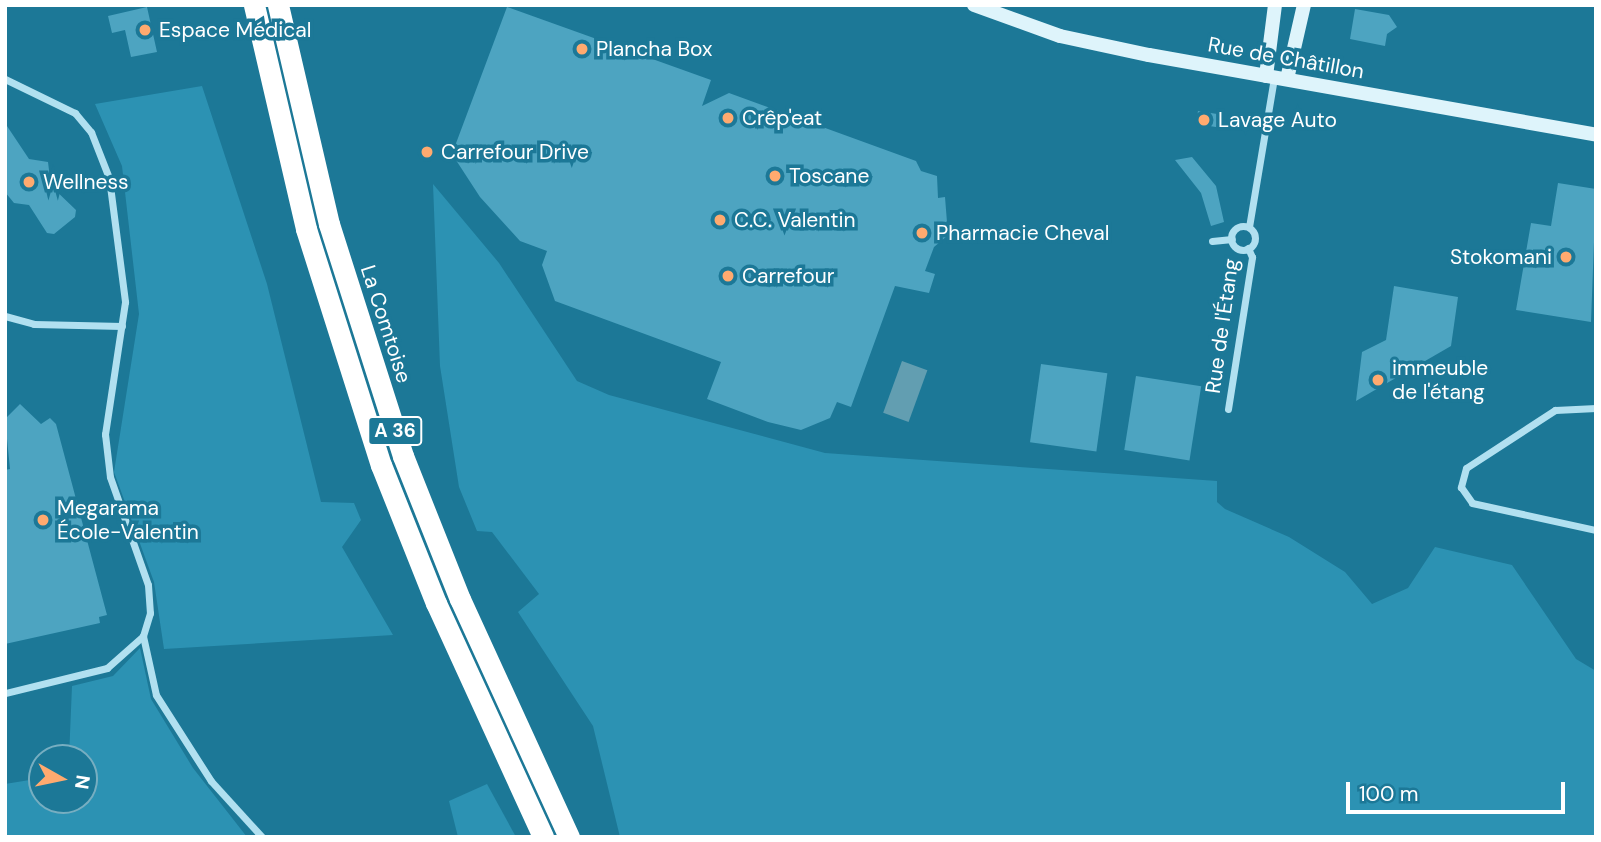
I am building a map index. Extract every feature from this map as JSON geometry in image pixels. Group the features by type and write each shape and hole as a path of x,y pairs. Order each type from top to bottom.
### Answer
{"highway":[{"name":"A 36","path":"254,5 306,229 381,465 436,603 543,837"},
{"name":"La Comtoise","path":"278,5 329,224 403,456 460,599 569,837"}],"street":[{"name":"Rue de Châtillon","path":"974,5 1060,36 1596,135"},
{"path":"1249,228 1236,229 1232,239 1238,248 1248,248 1255,236 1249,228 1275,77 1275,5"},
{"path":"1275,77 1304,5"},
{"path":"5,79 75,113 91,132 109,178 125,284 122,326 105,434 110,477 148,585 150,613 143,636 156,695 211,781 262,837"},
{"name":"Rue de l'Étang","path":"1212,241 1232,239"},
{"name":"Rue de l'Étang","path":"1228,409 1252,257 1248,248"},
{"path":"5,316 34,324 122,326"},
{"path":"1596,408 1555,410 1466,468 1461,487 1472,502 1596,530"},
{"path":"5,693 107,668 143,636"}],"shaded area":[{"path":"202,86 267,284 321,502 354,503 361,520 342,547 393,635 164,649 154,582 114,472 139,314 122,166 95,104"},
{"path":"433,184 499,263 577,381 609,395 825,453 1217,481 1217,502 1225,509 1289,537 1345,572 1372,604 1408,588 1435,547 1512,565 1576,659 1596,671 1596,837 620,837 593,726 518,612 539,594 492,532 477,531 459,487 440,366"},
{"path":"902,361 927,370 909,422 883,413"},
{"path":"140,648 151,699 193,768 247,837 5,837 5,784 28,780 28,814 98,814 98,744 70,744 72,686 113,676"},
{"path":"487,784 516,837 458,837 449,801"}],"building":[{"name":"Espace Médical","path":"147,7 157,52 131,57 125,30 112,33 108,16"},
{"name":"C.C. Valentin","path":"507,7 711,80 702,106 729,93 916,161 921,171 937,176 938,198 945,197 948,235 934,247 925,271 935,274 929,293 895,286 851,407 837,402 830,418 801,430 768,422 707,399 721,362 555,301 542,265 547,251 520,241 480,197 452,154"},
{"path":"1355,9 1389,15 1397,27 1387,34 1385,46 1350,39"},
{"name":"Lavage Auto","path":"1198,111 1224,115 1222,128 1196,124"},
{"name":"Wellness","path":"5,123 29,159 48,162 51,186 76,210 75,217 54,234 47,233 29,205 14,203 5,192"},
{"path":"1192,157 1216,186 1224,222 1211,226 1201,193 1175,160"},
{"name":"Stokomani","path":"1558,183 1596,189 1591,322 1516,310 1531,223 1551,226"},
{"path":"1394,286 1458,297 1451,346 1356,401 1362,352 1386,340"},
{"path":"1041,364 1107,373 1096,452 1030,442"},
{"path":"1136,376 1201,386 1189,460 1124,450"},
{"name":"Megarama École-Valentin","path":"20,404 41,424 50,418 56,424 107,615 99,617 100,623 5,644 5,470 10,469 5,419"}],"place":[{"name":"Espace Médical","path":"145,30"},
{"name":"Plancha Box","path":"582,49"},
{"name":"Crêp'eat","path":"728,118"},
{"name":"Lavage Auto","path":"1204,120"},
{"name":"Carrefour Drive","path":"427,152"},
{"name":"Toscane","path":"775,176"},
{"name":"Wellness","path":"29,182"},
{"name":"C.C. Valentin","path":"720,220"},
{"name":"Pharmacie Cheval","path":"922,233"},
{"name":"Stokomani","path":"1566,257"},
{"name":"Carrefour","path":"728,276"},
{"name":"immeuble de l'étang","path":"1378,380"},
{"name":"Megarama École-Valentin","path":"43,520"}]}
